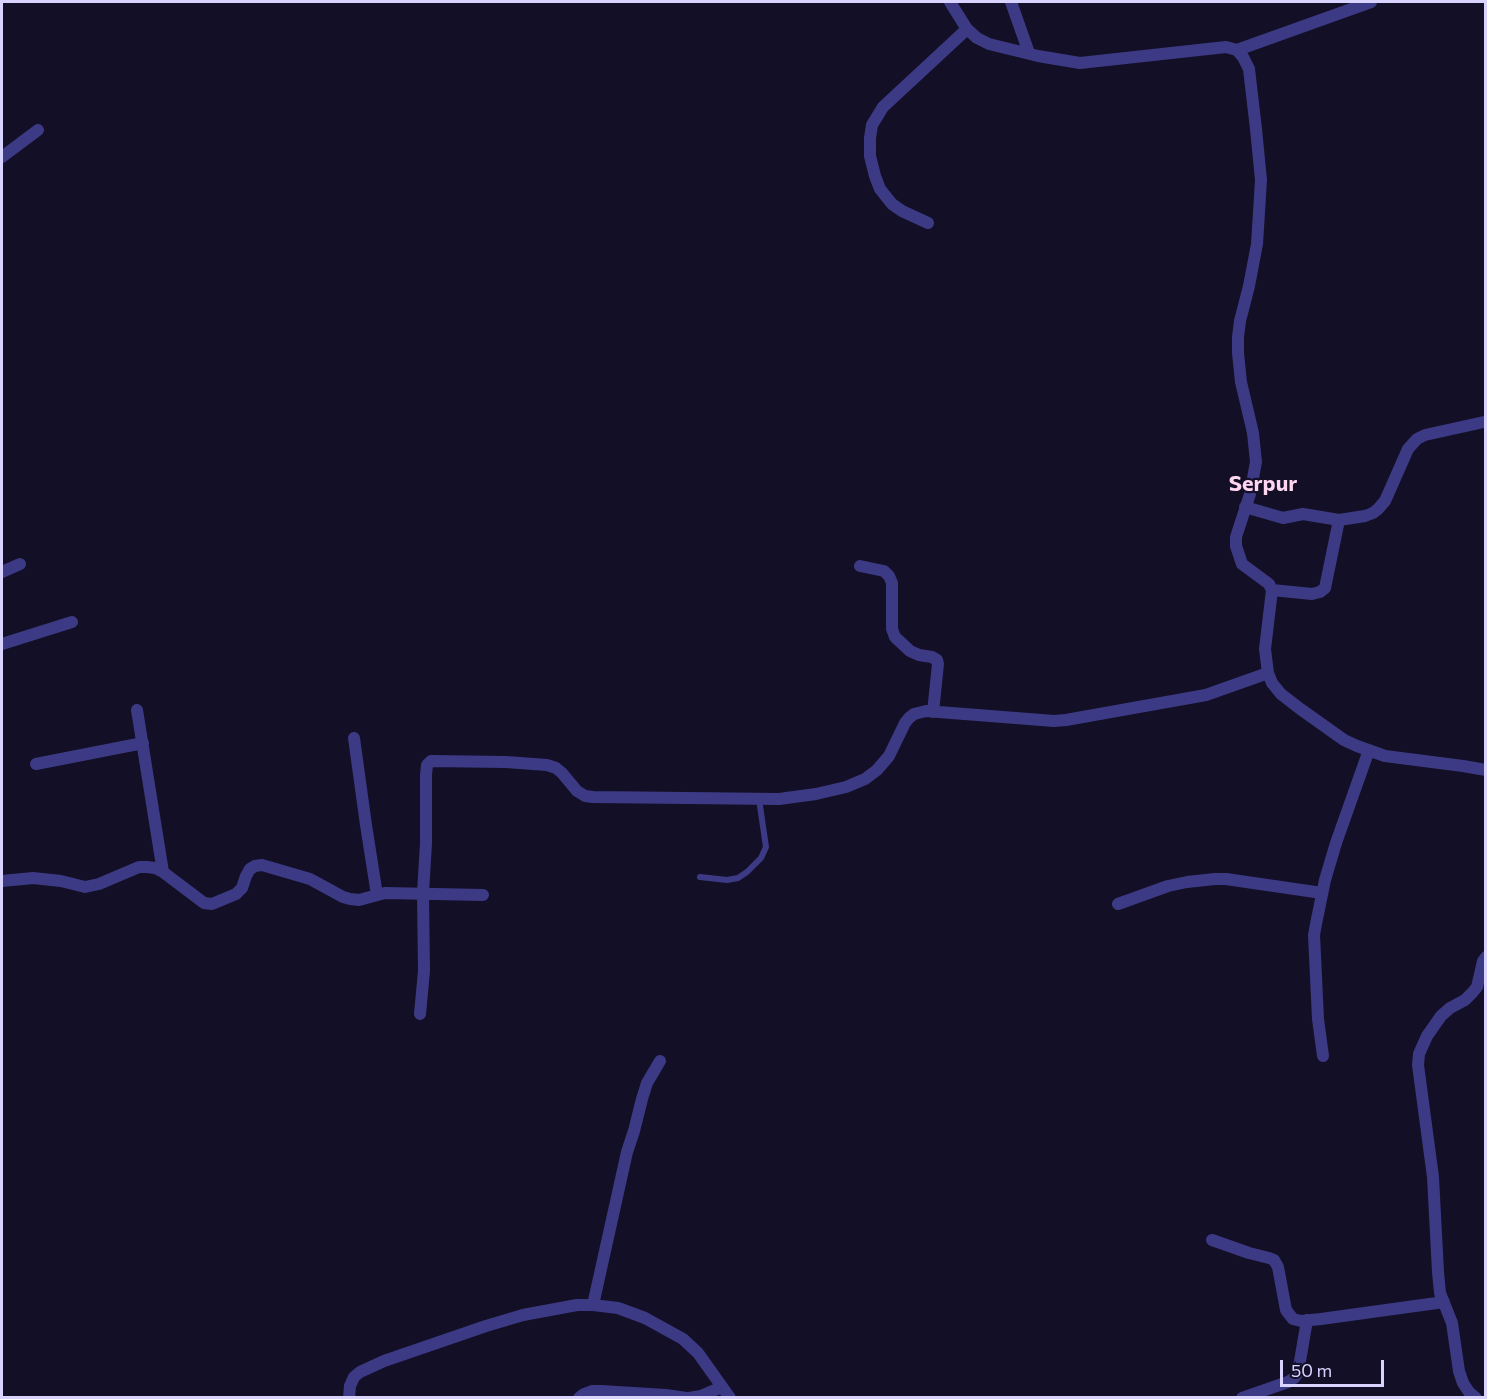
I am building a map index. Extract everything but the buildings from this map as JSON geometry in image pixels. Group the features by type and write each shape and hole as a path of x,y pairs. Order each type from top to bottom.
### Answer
{"street":[{"path":"950,2 967,29 977,38 989,44 1038,56 1080,63 1226,47 1237,50 1243,57 1249,69 1261,180 1257,244 1238,337 1241,382 1253,433 1256,462 1250,494 1236,537 1236,546 1242,564 1269,584 1272,590 1265,649 1268,673 1281,694 1344,740 1385,756 1485,770"},
{"path":"1011,2 1029,53"},
{"path":"1237,50 1364,3"},
{"path":"928,223 892,204 880,189 870,156 872,125 883,107 967,29"},
{"path":"2,157 38,130"},
{"path":"1245,507 1283,518 1303,514 1339,520 1365,516 1378,509 1385,501 1408,449 1417,439 1425,435 1484,422"},
{"path":"1272,590 1312,594 1325,588 1339,520"},
{"path":"2,572 20,564"},
{"path":"860,566 884,571 889,576 892,583 892,629 895,637 910,651 937,660 933,712"},
{"path":"2,644 72,622"},
{"path":"420,1014 424,971 426,769 431,761 546,765 562,773 578,792 593,797 778,799 816,794 846,787 865,779 877,770 889,756 909,717 914,714 926,711 1066,720 1206,695 1268,673"},
{"path":"137,710 163,872"},
{"path":"354,738 377,895"},
{"path":"36,764 143,743"},
{"path":"1323,1056 1318,1019 1314,935 1322,893 1336,843 1369,750"},
{"path":"2,880 33,878 61,881 85,887 99,884 139,867 155,868 204,903 212,904 236,894 242,888 250,870 262,865 310,879 350,899 359,900 385,893 483,895"},
{"path":"1118,904 1168,886 1215,879 1322,893"},
{"path":"1476,1398 1463,1383 1452,1323 1440,1293 1432,1178 1418,1065 1419,1054 1427,1036 1441,1016 1481,989 1485,957"},
{"path":"593,1305 627,1152 647,1083 660,1061"},
{"path":"1212,1240 1274,1260 1278,1267 1286,1310 1293,1318 1301,1321 1443,1302"},
{"path":"350,1398 350,1386 354,1377 384,1361 523,1315 577,1305 618,1308 645,1318 683,1339 698,1353 726,1392 687,1398 592,1391 579,1398"},
{"path":"1242,1398 1294,1378 1298,1373 1307,1320"}],"lane":[{"path":"700,877 727,880 738,878 760,858 766,847 759,799"}],"district":[{"name":"Serpur","path":"1263,484"}]}
